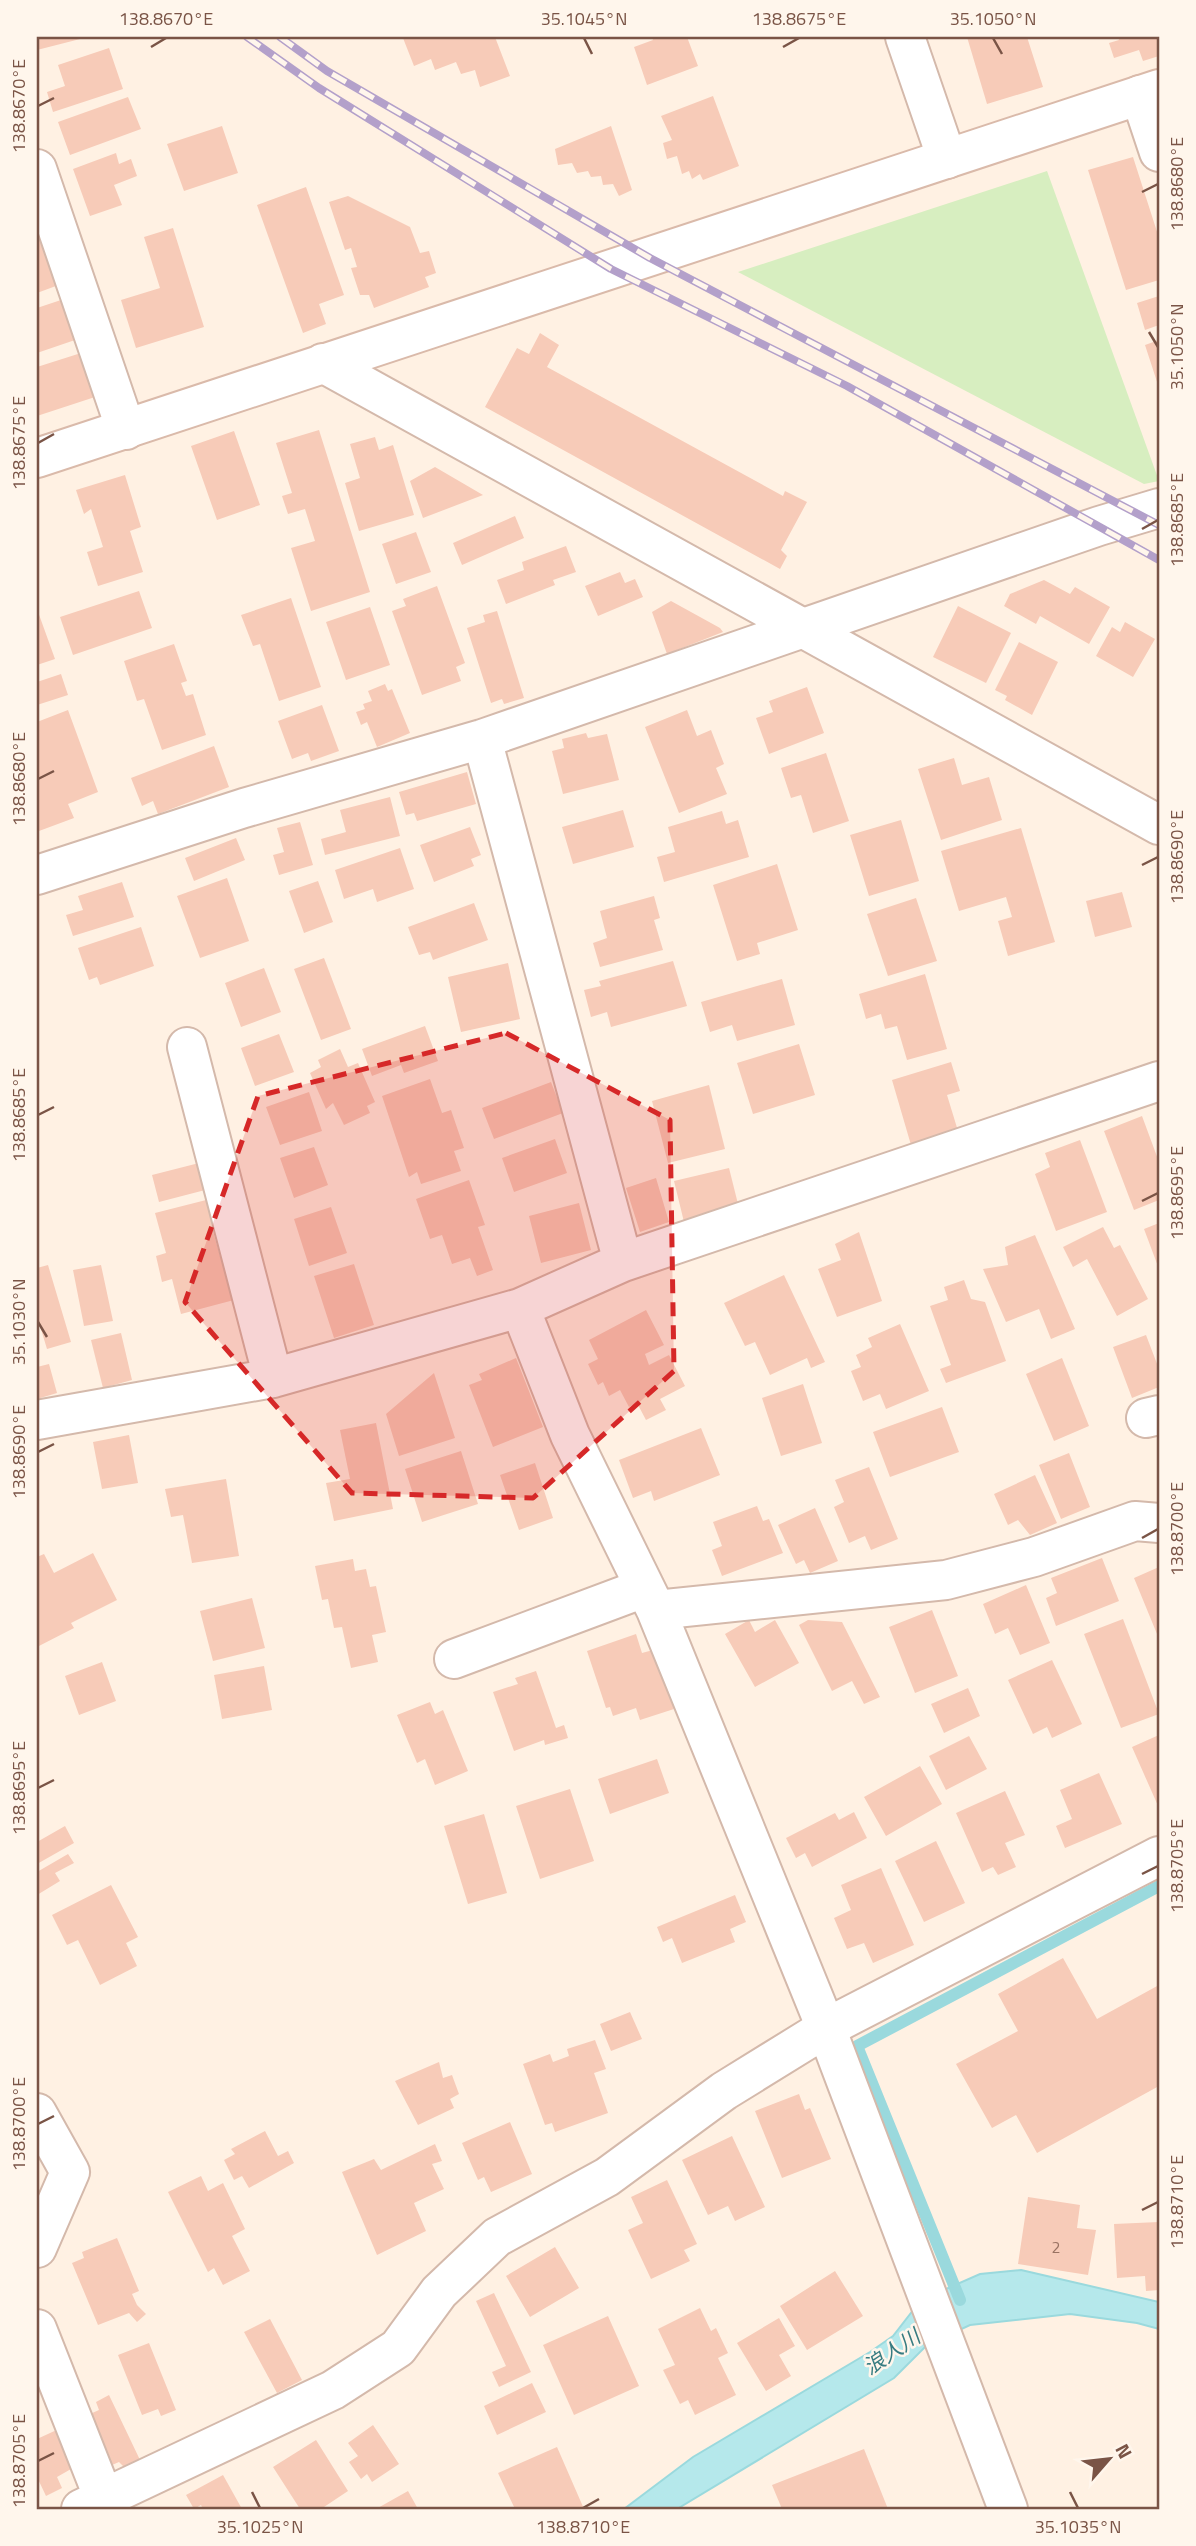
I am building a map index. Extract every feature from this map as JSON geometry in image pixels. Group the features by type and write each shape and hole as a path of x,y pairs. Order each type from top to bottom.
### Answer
{"street":[{"path":"905,37 947,159"},
{"path":"37,458 1150,92 1159,152"},
{"path":"37,169 126,430"},
{"path":"323,363 1159,825"},
{"path":"37,875 244,808 482,739 1099,526 1159,508"},
{"path":"482,739 622,1262"},
{"path":"187,1047 273,1378"},
{"path":"37,1420 273,1378 520,1308 622,1262 1159,1081"},
{"path":"520,1308 570,1435 650,1599 826,2028 1008,2509"},
{"path":"454,1659 650,1599 946,1580 1034,1557 1135,1521 1159,1522"},
{"path":"37,2329 97,2506 333,2390 398,2347 439,2292 497,2237 607,2177 724,2091 826,2028 1159,1856"},
{"path":"37,2113 70,2172 37,2248"}],"highlighted area":[{"path":"506,1033 670,1120 674,1371 533,1498 352,1493 185,1302 258,1096"}],"green space":[{"path":"1047,171 1159,481 1144,484 738,272"}],"water":[{"name":"浪人川","path":"1021,2270 1159,2302 1159,2329 1137,2323 1070,2314 970,2325 927,2345 894,2378 677,2509 624,2509 693,2457 893,2336 921,2300 980,2274"}],"building":[{"path":"37,37 84,37 84,38 37,50"},
{"path":"495,37 510,76 480,87 475,70 461,74 456,62 435,70 431,59 414,66 403,38"},
{"path":"652,37 687,37 698,66 647,85 634,47 653,40"},
{"path":"967,37 1027,37 1043,87 987,104"},
{"path":"1118,37 1159,37 1159,56 1143,61 1139,50 1114,58 1109,43 1119,40"},
{"path":"109,48 123,89 53,112 47,92 65,86 58,65"},
{"path":"713,96 739,166 703,180 700,174 692,179 689,171 682,174 677,156 667,159 663,143 672,140 661,116"},
{"path":"128,97 141,129 70,155 58,122"},
{"path":"222,126 238,173 184,191 167,144"},
{"path":"611,126 632,190 619,196 613,184 603,185 601,176 591,177 588,171 577,173 572,163 558,165 555,149"},
{"path":"116,153 119,164 131,159 137,176 114,185 122,205 90,216 73,169"},
{"path":"1133,157 1159,238 1159,280 1126,290 1088,170"},
{"path":"306,187 344,295 319,304 326,324 303,333 257,205"},
{"path":"348,196 410,227 420,253 429,251 436,273 425,277 429,287 374,308 369,295 360,295 351,268 357,267 351,248 345,250 329,202"},
{"path":"173,228 204,327 136,348 121,300 160,288 144,237"},
{"path":"37,231 64,283 37,293"},
{"path":"1159,296 1159,325 1145,330 1137,303"},
{"path":"61,300 75,340 37,353 37,308"},
{"path":"540,333 559,345 547,367 783,496 785,491 807,502 781,550 787,556 780,569 485,407 517,348 529,354"},
{"path":"1159,340 1159,388 1145,345"},
{"path":"81,353 95,397 37,416 37,367"},
{"path":"319,430 370,592 311,611 291,548 315,541 305,509 288,514 282,496 292,493 276,443"},
{"path":"234,431 260,505 217,520 191,446"},
{"path":"375,437 379,450 393,445 414,515 359,531 345,483 360,478 350,444"},
{"path":"435,467 483,495 423,518 410,481"},
{"path":"125,475 141,527 130,531 143,572 98,586 87,552 103,547 91,509 84,514 76,490"},
{"path":"515,516 524,538 462,565 453,543"},
{"path":"416,532 431,572 396,584 382,544"},
{"path":"566,546 576,572 553,580 555,585 506,604 497,580 524,570 522,562"},
{"path":"620,572 625,583 635,579 643,597 598,616 585,586"},
{"path":"1044,580 1070,594 1075,587 1110,607 1089,644 1040,616 1036,624 1004,606 1010,594"},
{"path":"437,586 465,663 456,667 461,681 422,695 392,611 406,606 403,599"},
{"path":"139,591 152,628 73,655 60,617"},
{"path":"291,598 321,687 279,701 260,644 253,646 241,615"},
{"path":"671,601 723,632 667,654 652,612"},
{"path":"958,606 1011,633 986,683 933,657"},
{"path":"370,607 390,665 346,680 326,622"},
{"path":"37,609 55,659 37,665"},
{"path":"497,611 524,698 504,704 502,699 491,703 467,628 485,622 483,615"},
{"path":"1125,622 1155,639 1133,677 1096,656 1112,627 1120,632"},
{"path":"1019,642 1058,662 1032,715 1005,700 1007,696 995,690"},
{"path":"174,644 187,681 181,683 186,696 193,694 206,735 162,750 144,699 137,701 124,661"},
{"path":"61,674 68,695 37,705 37,682"},
{"path":"385,684 388,691 392,689 410,733 377,747 367,722 361,725 356,712 365,709 363,704 372,701 368,691"},
{"path":"807,687 824,733 769,754 756,718 773,712 769,701"},
{"path":"322,705 339,751 311,761 308,753 292,759 278,721"},
{"path":"68,710 98,792 68,804 74,818 39,831 37,722"},
{"path":"687,710 697,736 711,730 724,764 716,768 727,794 679,813 645,727"},
{"path":"586,733 588,738 607,734 619,780 563,794 552,751 564,748 562,739"},
{"path":"214,746 229,787 158,814 153,801 142,806 131,778"},
{"path":"826,753 849,821 813,833 801,795 791,798 781,768"},
{"path":"954,758 962,785 989,777 1002,820 941,840 918,769"},
{"path":"467,772 476,804 417,821 414,813 406,815 399,792"},
{"path":"390,797 400,836 325,855 321,839 346,832 340,810"},
{"path":"623,810 634,847 573,864 562,827"},
{"path":"722,811 726,824 738,820 749,857 664,882 657,857 675,852 668,827"},
{"path":"901,820 919,881 869,896 850,835"},
{"path":"300,822 313,865 279,875 273,855 284,852 277,828"},
{"path":"470,827 481,855 471,859 474,866 434,882 420,845"},
{"path":"1021,828 1055,942 1008,956 998,921 1012,917 1006,897 959,911 941,851"},
{"path":"236,838 245,860 194,881 185,858"},
{"path":"400,848 414,889 377,902 373,889 344,899 335,870"},
{"path":"777,864 798,930 757,943 760,954 737,961 713,885"},
{"path":"227,878 249,941 200,958 177,896"},
{"path":"318,881 333,922 304,933 289,891"},
{"path":"122,882 134,917 73,936 66,915 83,910 78,896"},
{"path":"1122,892 1132,927 1095,937 1086,901"},
{"path":"654,896 660,918 654,920 663,950 600,967 593,943 607,938 600,911"},
{"path":"916,898 937,961 888,976 867,914"},
{"path":"474,903 488,940 433,960 430,952 419,955 408,927"},
{"path":"141,927 154,966 100,985 97,977 89,980 78,948"},
{"path":"324,958 351,1029 321,1040 294,969"},
{"path":"673,961 687,1006 611,1027 607,1012 591,1017 584,990 601,986 599,981"},
{"path":"508,963 520,1019 461,1032 448,977"},
{"path":"264,968 281,1012 241,1027 225,983"},
{"path":"925,974 947,1049 907,1060 897,1026 885,1029 881,1014 866,1019 859,994"},
{"path":"782,979 795,1025 737,1041 732,1025 710,1032 701,1002"},
{"path":"425,1026 438,1061 404,1073 401,1065 372,1076 362,1049"},
{"path":"279,1034 294,1072 255,1086 241,1048"},
{"path":"799,1044 815,1095 753,1114 737,1063"},
{"path":"340,1049 348,1067 358,1063 375,1102 367,1106 370,1113 344,1125 333,1103 326,1109 310,1073 321,1067 318,1060"},
{"path":"951,1062 960,1091 947,1095 958,1131 911,1145 892,1080"},
{"path":"430,1079 442,1113 451,1110 464,1148 454,1151 461,1171 421,1184 417,1172 409,1177 382,1096"},
{"path":"551,1082 563,1113 494,1139 482,1108"},
{"path":"709,1085 725,1149 668,1163 652,1101"},
{"path":"309,1092 322,1131 280,1145 266,1107"},
{"path":"1142,1116 1159,1162 1159,1200 1134,1210 1104,1131"},
{"path":"555,1139 567,1173 514,1192 502,1158"},
{"path":"1080,1140 1107,1212 1056,1231 1035,1174 1050,1167 1045,1153"},
{"path":"314,1147 328,1185 294,1198 280,1158"},
{"path":"203,1162 209,1189 159,1202 152,1175"},
{"path":"729,1168 739,1208 684,1222 674,1181"},
{"path":"656,1178 669,1222 640,1232 626,1188"},
{"path":"469,1180 485,1225 478,1227 493,1270 477,1276 470,1258 452,1264 442,1235 430,1239 416,1199"},
{"path":"214,1198 221,1225 212,1228 220,1256 230,1253 234,1300 181,1314 172,1279 162,1282 156,1256 166,1253 155,1213"},
{"path":"579,1203 591,1250 541,1263 529,1216"},
{"path":"331,1207 347,1253 309,1266 294,1219"},
{"path":"1159,1223 1159,1269 1144,1229"},
{"path":"1103,1227 1114,1248 1120,1245 1148,1299 1117,1316 1087,1259 1073,1267 1063,1247"},
{"path":"859,1232 882,1301 837,1317 818,1269 841,1260 835,1244"},
{"path":"1035,1235 1075,1329 1051,1339 1039,1309 1006,1322 983,1269 1008,1265 1005,1247"},
{"path":"354,1264 374,1325 334,1338 314,1276"},
{"path":"48,1265 71,1342 47,1349 37,1316 37,1268"},
{"path":"101,1265 113,1321 84,1326 73,1270"},
{"path":"784,1275 825,1362 811,1368 807,1358 770,1375 755,1342 745,1346 724,1303"},
{"path":"964,1280 971,1299 985,1302 1006,1361 946,1383 940,1369 951,1365 930,1306 948,1300 944,1287"},
{"path":"646,1310 664,1345 645,1354 649,1365 669,1355 685,1386 660,1399 666,1410 646,1420 637,1403 629,1407 620,1390 609,1396 603,1382 598,1385 588,1364 598,1359 589,1340"},
{"path":"900,1324 929,1391 886,1409 880,1394 863,1401 851,1371 861,1367 856,1355 872,1347 868,1338"},
{"path":"121,1333 132,1380 103,1388 91,1340"},
{"path":"1146,1335 1159,1369 1159,1387 1132,1398 1113,1347"},
{"path":"516,1358 543,1427 493,1447 469,1385 482,1380 479,1374"},
{"path":"1062,1358 1089,1426 1054,1441 1026,1374"},
{"path":"49,1364 57,1393 37,1399 37,1367"},
{"path":"434,1373 455,1438 399,1456 386,1414"},
{"path":"803,1384 822,1443 781,1456 762,1398"},
{"path":"942,1407 959,1452 890,1477 873,1432"},
{"path":"376,1423 393,1509 334,1521 326,1483 350,1479 340,1430"},
{"path":"701,1428 720,1475 654,1501 651,1491 633,1498 619,1460"},
{"path":"129,1435 138,1483 102,1489 93,1442"},
{"path":"461,1451 478,1504 422,1522 405,1469"},
{"path":"1069,1453 1090,1507 1061,1519 1039,1465"},
{"path":"535,1463 553,1518 519,1530 500,1475"},
{"path":"869,1467 898,1539 871,1550 865,1536 849,1543 834,1507 844,1502 835,1480"},
{"path":"1035,1475 1057,1523 1030,1535 1018,1520 1008,1525 994,1494"},
{"path":"226,1479 239,1556 192,1563 183,1515 171,1517 165,1489"},
{"path":"757,1506 763,1521 769,1519 783,1553 722,1576 712,1550 722,1546 713,1522"},
{"path":"815,1508 838,1561 810,1573 804,1560 796,1564 778,1525"},
{"path":"93,1553 117,1600 71,1623 74,1628 37,1647 37,1557 44,1554 54,1573"},
{"path":"1102,1558 1119,1601 1056,1626 1046,1598 1057,1593 1051,1578"},
{"path":"353,1559 355,1571 366,1569 370,1587 376,1586 386,1632 372,1635 378,1662 351,1668 342,1627 334,1628 328,1599 322,1600 315,1566"},
{"path":"1159,1567 1159,1633 1157,1634 1134,1578"},
{"path":"1026,1585 1050,1643 1020,1655 1008,1628 995,1634 983,1604"},
{"path":"252,1598 265,1648 213,1661 200,1611"},
{"path":"932,1610 958,1676 915,1693 889,1627"},
{"path":"1123,1619 1159,1714 1121,1728 1084,1634"},
{"path":"749,1620 755,1632 775,1620 799,1663 755,1687 725,1634"},
{"path":"808,1620 842,1622 880,1697 864,1704 852,1681 832,1691 799,1625"},
{"path":"636,1634 642,1653 653,1650 674,1709 640,1720 636,1708 613,1716 610,1707 606,1708 587,1651"},
{"path":"1052,1660 1082,1724 1052,1738 1047,1727 1033,1734 1008,1680"},
{"path":"102,1662 116,1701 79,1715 65,1676"},
{"path":"264,1666 272,1710 222,1719 214,1675"},
{"path":"536,1671 556,1728 564,1725 568,1738 545,1745 544,1740 514,1751 493,1692 518,1684 515,1678"},
{"path":"968,1688 980,1716 944,1733 931,1704"},
{"path":"430,1702 435,1714 443,1710 468,1771 435,1785 425,1759 417,1763 397,1715"},
{"path":"1159,1735 1159,1808 1132,1747"},
{"path":"969,1736 987,1769 946,1790 929,1756"},
{"path":"657,1759 669,1793 610,1814 598,1779"},
{"path":"920,1766 942,1804 886,1836 864,1797"},
{"path":"1099,1773 1122,1824 1065,1848 1056,1826 1072,1819 1060,1790"},
{"path":"570,1789 594,1861 540,1879 516,1806"},
{"path":"1005,1791 1025,1835 1005,1843 1016,1867 998,1875 993,1867 982,1872 956,1813"},
{"path":"854,1812 867,1838 812,1867 805,1853 796,1858 786,1838 835,1813 839,1820"},
{"path":"484,1814 507,1893 468,1904 444,1826"},
{"path":"65,1826 74,1843 37,1864 37,1842"},
{"path":"936,1841 965,1903 924,1922 895,1861"},
{"path":"68,1854 74,1863 55,1873 60,1881 37,1895 37,1872"},
{"path":"881,1868 914,1945 873,1963 864,1943 847,1949 834,1918 851,1910 841,1885"},
{"path":"111,1885 138,1937 126,1943 137,1966 100,1985 78,1940 67,1945 52,1915"},
{"path":"735,1895 746,1922 730,1929 735,1942 682,1963 672,1938 663,1942 657,1927"},
{"path":"1063,1958 1097,2019 1159,1985 1159,2086 1037,2153 1016,2115 992,2128 956,2064 1018,2031 998,1994"},
{"path":"630,2012 642,2039 611,2051 600,2024"},
{"path":"595,2040 606,2069 594,2073 608,2113 555,2132 552,2123 545,2125 523,2064 550,2054 553,2062 569,2056 567,2049"},
{"path":"439,2062 443,2078 452,2075 459,2094 450,2099 454,2108 418,2125 395,2081"},
{"path":"799,2094 805,2110 810,2108 831,2159 782,2178 755,2111"},
{"path":"510,2122 532,2174 491,2192 484,2177 478,2180 462,2143"},
{"path":"265,2131 278,2156 288,2151 294,2163 249,2188 242,2176 234,2180 224,2160 235,2154 231,2149"},
{"path":"732,2136 765,2207 735,2221 728,2206 708,2215 682,2160"},
{"path":"435,2144 442,2161 432,2164 444,2189 414,2203 426,2231 377,2255 342,2172 374,2159 381,2170"},
{"path":"201,2176 208,2191 223,2183 245,2229 232,2236 250,2271 223,2285 214,2268 208,2272 168,2192"},
{"path":"667,2180 697,2244 684,2250 690,2261 651,2279 628,2230 643,2223 631,2197"},
{"path":"1028,2197 1080,2205 1077,2228 1096,2230 1088,2275 1018,2264"},
{"path":"1159,2222 1159,2290 1146,2291 1145,2276 1117,2278 1114,2224"},
{"path":"117,2238 139,2291 132,2294 137,2305 146,2314 137,2322 129,2313 98,2325 72,2263 84,2258 82,2252"},
{"path":"555,2247 579,2288 530,2317 506,2276"},
{"path":"835,2271 863,2316 807,2350 780,2306"},
{"path":"494,2293 531,2372 499,2387 492,2372 506,2366 476,2301"},
{"path":"700,2308 711,2331 716,2328 728,2353 718,2358 736,2395 695,2415 688,2400 680,2404 663,2370 675,2365 658,2329"},
{"path":"608,2316 639,2386 574,2415 543,2345"},
{"path":"779,2318 795,2346 779,2355 791,2376 766,2391 737,2343"},
{"path":"270,2319 302,2380 277,2393 244,2332"},
{"path":"149,2343 176,2410 161,2416 158,2409 142,2415 118,2355"},
{"path":"532,2383 546,2412 497,2435 484,2406"},
{"path":"109,2395 140,2460 124,2467 119,2462 105,2468 81,2418 99,2410 96,2402"},
{"path":"373,2425 399,2464 372,2482 367,2474 361,2479 349,2462 358,2456 348,2443"},
{"path":"61,2428 78,2465 57,2477 62,2488 46,2496 37,2477 37,2439"},
{"path":"316,2440 348,2491 321,2509 300,2509 273,2467"},
{"path":"557,2447 584,2509 515,2509 498,2473"},
{"path":"864,2449 888,2509 782,2509 772,2485"},
{"path":"223,2475 242,2509 203,2509 201,2505 194,2509 186,2495"},
{"path":"408,2491 418,2509 376,2509"}],"waterway":[{"path":"960,2300 857,2046 1159,1886"}],"railway":[{"path":"247,37 319,88 611,269 847,386 1159,560"},
{"path":"280,37 327,71 650,258 1159,525"}]}
